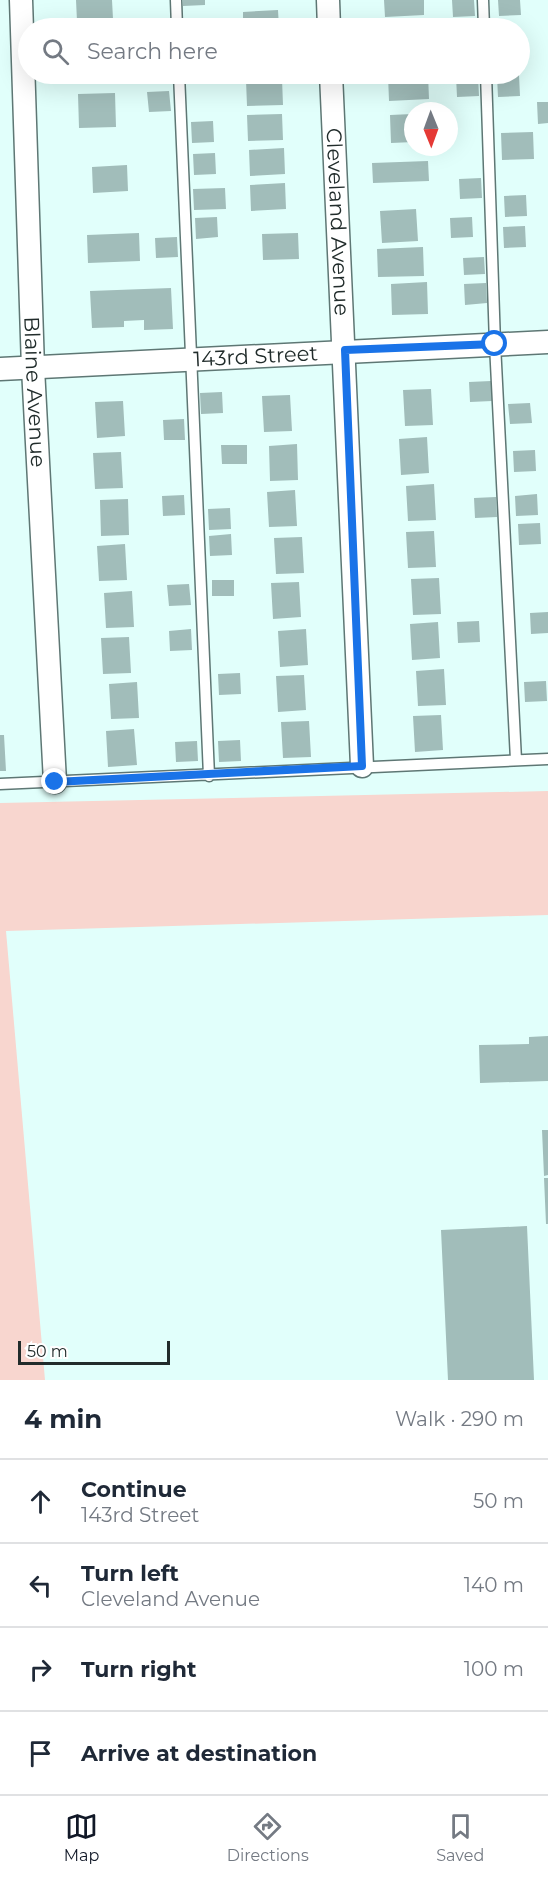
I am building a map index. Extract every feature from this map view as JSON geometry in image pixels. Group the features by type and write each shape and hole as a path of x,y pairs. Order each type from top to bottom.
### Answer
{"street":[{"name":"Blaine Avenue","path":"21,0 22,18"},
{"path":"328,0 329,18"},
{"name":"Blaine Avenue","path":"24,84 33,368 55,782"},
{"name":"Cleveland Avenue","path":"332,84 362,766"},
{"name":"143rd Street","path":"0,369 345,350 548,342"}],"lane":[{"path":"176,0 177,18"},
{"path":"483,0 484,18"},
{"path":"179,84 189,358 209,776"},
{"path":"486,84 495,344 516,760"},
{"path":"0,784 548,759"}],"shaded area":[{"path":"548,791 548,915 6,931 45,1380 0,1380 0,803"}],"building":[{"path":"76,0 112,0 113,18 77,18"},
{"path":"183,0 205,0 205,5 183,6"},
{"path":"384,0 424,0 424,15 385,17"},
{"path":"452,0 474,0 475,16 453,17"},
{"path":"498,0 520,0 521,15 499,16"},
{"path":"278,10 278,18 243,18 243,12"},
{"path":"246,84 282,84 283,105 247,106"},
{"path":"388,84 428,84 429,99 389,101"},
{"path":"456,84 478,84 479,96 457,97"},
{"path":"497,84 519,84 520,96 498,97"},
{"path":"169,91 171,111 149,112 147,92"},
{"path":"115,93 116,127 79,128 78,94"},
{"path":"537,102 548,102 548,123 538,124"},
{"path":"282,114 283,140 248,141 247,115"},
{"path":"404,114 404,142 391,143 390,115"},
{"path":"213,121 214,142 192,143 191,122"},
{"path":"533,132 534,159 502,160 501,133"},
{"path":"284,148 285,174 250,176 249,150"},
{"path":"215,153 216,174 194,175 193,154"},
{"path":"428,161 429,181 373,183 372,163"},
{"path":"127,165 128,191 93,193 92,167"},
{"path":"481,178 482,198 460,199 459,179"},
{"path":"285,183 286,209 251,211 250,185"},
{"path":"225,188 226,209 194,210 193,189"},
{"path":"526,195 527,216 505,217 504,196"},
{"path":"416,209 418,241 382,243 380,211"},
{"path":"217,217 218,237 196,239 195,218"},
{"path":"472,217 473,237 451,238 450,218"},
{"path":"525,226 526,247 504,248 503,227"},
{"path":"139,233 140,261 88,263 87,235"},
{"path":"298,233 299,259 263,260 262,234"},
{"path":"177,237 178,257 156,258 155,238"},
{"path":"423,247 424,276 378,277 377,249"},
{"path":"484,257 485,274 464,275 463,258"},
{"path":"427,282 428,314 392,315 391,284"},
{"path":"486,283 487,303 465,305 464,284"},
{"path":"171,288 173,329 144,330 144,320 124,321 124,327 92,328 90,291"},
{"path":"491,381 492,401 470,402 469,382"},
{"path":"431,389 433,425 405,426 403,390"},
{"path":"222,392 223,413 201,414 200,393"},
{"path":"290,395 292,431 264,432 262,396"},
{"path":"123,401 125,436 97,438 95,402"},
{"path":"530,403 532,423 510,424 508,404"},
{"path":"184,419 185,440 164,440 163,420"},
{"path":"427,437 429,473 401,475 399,439"},
{"path":"297,444 298,480 270,481 269,446"},
{"path":"221,445 247,445 247,464 222,464"},
{"path":"535,450 536,471 514,472 513,451"},
{"path":"121,452 123,488 95,489 93,453"},
{"path":"434,484 436,520 408,521 406,486"},
{"path":"295,490 297,526 269,527 267,492"},
{"path":"537,494 538,515 516,516 515,496"},
{"path":"184,495 185,515 163,516 162,496"},
{"path":"496,497 497,517 475,518 474,498"},
{"path":"128,499 129,535 101,536 100,500"},
{"path":"230,508 231,529 209,530 208,509"},
{"path":"540,523 541,544 519,545 518,524"},
{"path":"434,531 436,567 408,568 406,532"},
{"path":"231,534 232,555 210,556 209,536"},
{"path":"302,537 304,573 276,574 274,538"},
{"path":"125,544 127,580 99,581 97,546"},
{"path":"439,578 441,614 413,615 411,579"},
{"path":"212,580 234,580 234,596 212,596"},
{"path":"299,582 301,617 273,619 271,583"},
{"path":"189,584 191,605 169,606 167,585"},
{"path":"132,591 134,627 106,628 104,593"},
{"path":"548,612 548,633 531,634 530,613"},
{"path":"479,621 480,642 458,643 457,622"},
{"path":"438,622 440,658 412,660 410,624"},
{"path":"191,629 192,650 170,651 169,631"},
{"path":"306,629 308,665 280,667 278,631"},
{"path":"129,637 131,673 103,674 101,638"},
{"path":"444,669 446,705 418,706 416,671"},
{"path":"240,673 241,694 219,695 218,674"},
{"path":"304,675 306,710 278,712 276,676"},
{"path":"546,681 547,701 525,702 524,682"},
{"path":"137,682 139,718 111,719 109,684"},
{"path":"441,715 443,750 415,752 413,716"},
{"path":"309,721 311,757 283,758 281,722"},
{"path":"134,729 137,765 108,767 106,731"},
{"path":"0,735 4,735 6,771 0,771"},
{"path":"240,740 241,761 219,762 218,741"},
{"path":"197,741 198,761 176,762 175,742"},
{"path":"548,1036 548,1081 480,1083 479,1045 529,1044 529,1037"},
{"path":"542,1130 548,1130 548,1175 544,1176"},
{"path":"544,1178 548,1178 548,1224 546,1224"},
{"path":"527,1226 534,1380 448,1380 441,1230"}],"route":[{"path":"55,782 209,776 362,766 345,350 495,344"}]}
